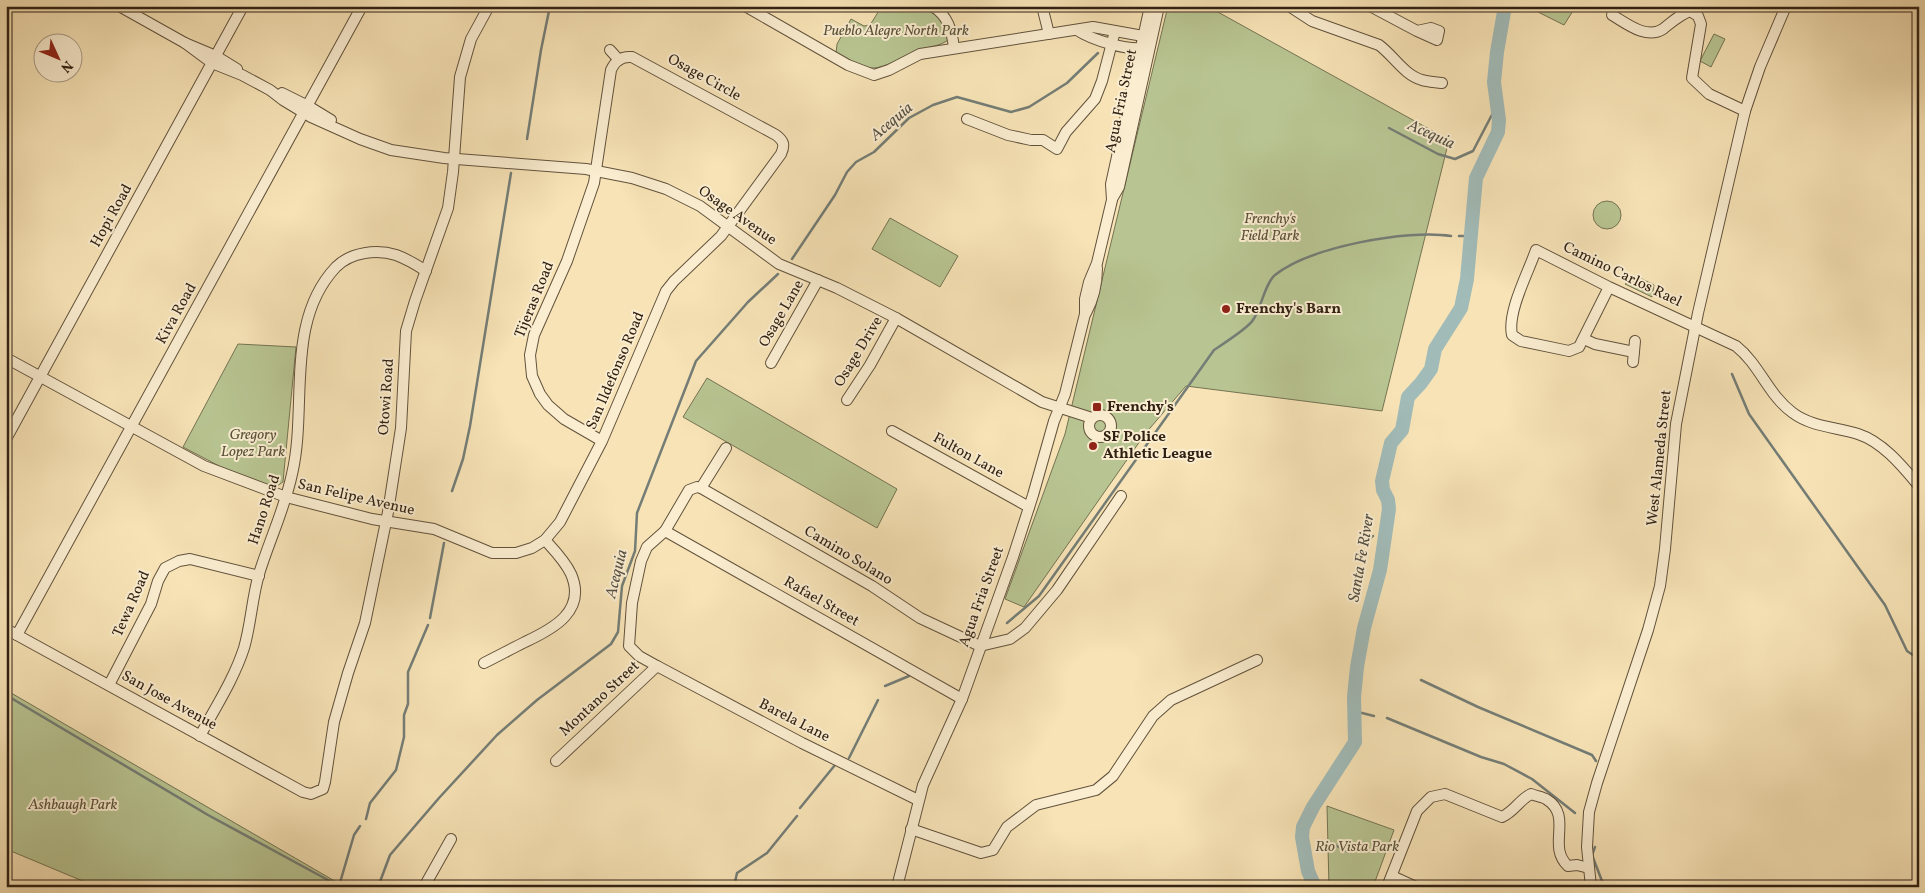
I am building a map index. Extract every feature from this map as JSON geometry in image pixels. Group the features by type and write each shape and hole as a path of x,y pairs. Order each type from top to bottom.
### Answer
{"street":[{"name":"Osage Avenue","path":"119,6 270,90 283,100 306,109 329,126 391,150 410,155 595,171 632,178 666,189 700,206 779,264 837,288 896,318 1042,402 1092,418"},
{"name":"Hopi Road","path":"6,439 243,6"},
{"name":"Kiva Road","path":"17,635 362,6"},
{"name":"Otowi Road","path":"318,792 322,789 325,782 334,722 365,623 386,521 401,428 406,331 414,301 448,208 457,98 463,61 477,26 489,6"},
{"path":"745,6 848,65 874,75 889,70 920,54 1092,27 1144,36 1145,47 1112,44 1089,38 1077,30"},
{"path":"932,6 946,18 954,48"},
{"path":"1042,6 1049,34"},
{"name":"Agua Fria Street","path":"1144,36 1150,6"},
{"name":"Agua Fria Street","path":"896,887 918,800 932,762 962,699 1013,557 1054,421 1065,394 1085,314 1093,300 1097,284 1097,263 1112,200 1119,187 1145,47 1159,6"},
{"path":"1289,6 1312,22 1379,45 1388,51 1406,71 1421,80 1442,83"},
{"path":"1370,6 1417,32"},
{"name":"West Alameda Street","path":"1591,887 1588,868 1587,835 1591,804 1638,662 1660,586 1666,540 1674,439 1695,327 1745,111 1760,67 1786,6"},
{"path":"1612,15 1644,33 1660,30 1680,15 1690,11 1698,16 1701,24 1692,78 1709,94 1745,111"},
{"path":"967,119 1008,135 1031,140 1043,140 1056,149 1066,132 1095,99 1102,81 1115,31"},
{"path":"595,171 611,70 619,60 610,50"},
{"name":"Osage Circle","path":"619,60 627,56 636,58 776,135 783,142 781,154 729,226"},
{"name":"Tijeras Road","path":"595,171 594,183 572,249 534,335 530,363 537,388 548,405 564,419 602,441"},
{"name":"San Ildefonso Road","path":"545,540 560,522 602,441 666,291 729,226"},
{"name":"Camino Carlos Rael","path":"1584,339 1578,347 1569,351 1521,341 1512,335 1510,325 1526,273 1536,250 1609,287 1726,341 1744,353 1756,366 1775,397 1795,415 1813,424 1860,434 1873,441 1900,464 1919,486"},
{"name":"Hano Road","path":"200,736 231,679 244,648 258,576 286,497 295,458 303,339 312,306 325,280 338,266 354,256 370,252 386,252 426,270"},
{"name":"Osage Lane","path":"771,363 818,280"},
{"path":"1609,287 1584,339 1633,357 1636,341"},
{"name":"Osage Drive","path":"847,400 870,365 896,318"},
{"name":"San Felipe Avenue","path":"6,358 204,466 286,497 386,521 434,530 484,551 500,554 525,550 545,540"},
{"name":"Fulton Lane","path":"892,431 1029,506"},
{"path":"665,531 689,490 696,487 701,488 726,448"},
{"name":"Camino Solano","path":"701,488 872,586 920,618 980,646"},
{"path":"980,646 1010,639 1025,628 1057,590 1121,496"},
{"name":"Montano Street","path":"556,761 657,666 632,651 629,646 630,629 632,603 647,547 665,531"},
{"name":"Rafael Street","path":"665,531 962,699"},
{"path":"484,662 550,630 562,621 570,609 574,596 572,578 563,562 545,540"},
{"name":"Tewa Road","path":"109,685 151,604 165,568 179,561 190,559 258,576"},
{"name":"San Jose Avenue","path":"6,629 303,792 311,794 318,792"},
{"path":"911,829 981,853 993,850 1008,827 1036,804 1096,790 1113,776 1153,716 1171,700 1257,660"},
{"name":"Barela Lane","path":"657,666 802,743 918,800"},
{"path":"1387,887 1417,811 1431,797 1445,794 1502,817 1512,813 1523,798 1531,794 1547,800 1556,810 1561,821 1557,848 1561,860 1568,866 1577,865 1588,868"},
{"path":"424,887 451,839"},
{"path":"1392,876 1416,887"}],"green space":[{"name":"Pueblo Alegre North Park","path":"882,6 916,8 932,13 944,24 948,40 942,44 917,51 877,68 858,65 836,54 837,44 851,19 864,26 870,25"},
{"name":"Frenchy's Field Park","path":"1168,6 1207,6 1449,140 1382,411 1186,386 1145,434 1024,607 1005,599 1065,434"},
{"path":"1537,6 1576,6 1564,25 1536,11"},
{"path":"1714,34 1725,39 1711,67 1700,61"},
{"path":"1607,201 1617,205 1621,215 1617,225 1607,229 1597,225 1593,215 1597,205"},
{"path":"890,218 958,256 940,287 872,249"},
{"path":"1642,279 1654,285 1652,297 1625,284"},
{"name":"Gregory Lopez Park","path":"238,344 296,347 283,482 274,488 221,467 183,447"},
{"path":"707,378 897,489 877,528 683,417"},
{"name":"Ashbaugh Park","path":"6,690 345,887 97,887 6,849"},
{"name":"Rio Vista Park","path":"1327,806 1394,830 1373,887 1329,887"}],"waterway":[{"path":"527,139 550,6"},
{"name":"Santa Fe River","path":"1315,887 1308,871 1302,837 1303,827 1313,807 1355,742 1354,697 1357,667 1364,628 1380,570 1389,509 1382,481 1391,443 1402,430 1408,397 1431,369 1435,349 1461,308 1467,279 1476,178 1498,132 1499,120 1494,82 1505,6"},
{"name":"Acequia","path":"792,259 835,195 847,172 856,162 874,152 909,118 933,105 957,97 1011,112 1029,107 1067,83 1098,53"},
{"name":"Acequia","path":"1389,128 1438,154 1455,159 1473,151 1496,107"},
{"path":"452,491 463,459 470,426 511,173"},
{"path":"1007,623 1039,596 1214,350 1253,320 1268,284 1275,275 1311,256 1360,242 1410,235 1451,236"},
{"path":"1459,236 1471,236"},
{"name":"Acequia","path":"378,887 390,855 497,735 537,700 611,644 618,632 622,586 635,551 637,513 696,361 748,302 778,274"},
{"path":"1732,374 1749,414 1885,605 1907,651 1919,659"},
{"path":"1364,537 1368,535 1370,538 1373,536"},
{"path":"430,618 444,543"},
{"path":"366,819 370,803 396,770 404,737 404,715 408,704 408,672 428,625"},
{"path":"885,686 909,676"},
{"path":"1421,680 1478,707 1592,755 1596,761"},
{"path":"6,695 208,815 339,886"},
{"path":"849,758 878,700"},
{"path":"1354,711 1374,716"},
{"path":"1387,718 1481,757 1504,764 1532,779 1575,813"},
{"path":"800,808 835,765"},
{"path":"734,887 737,873 767,853 797,816"},
{"path":"339,886 354,835 360,826"},
{"path":"1326,848 1335,845 1348,852"},
{"path":"1595,847 1592,855 1602,881 1609,887"}],"place":[{"name":"Frenchy's Barn","path":"1226,309"},
{"name":"Frenchy's","path":"1097,407"},
{"name":"SF Police Athletic League","path":"1093,446"}]}
